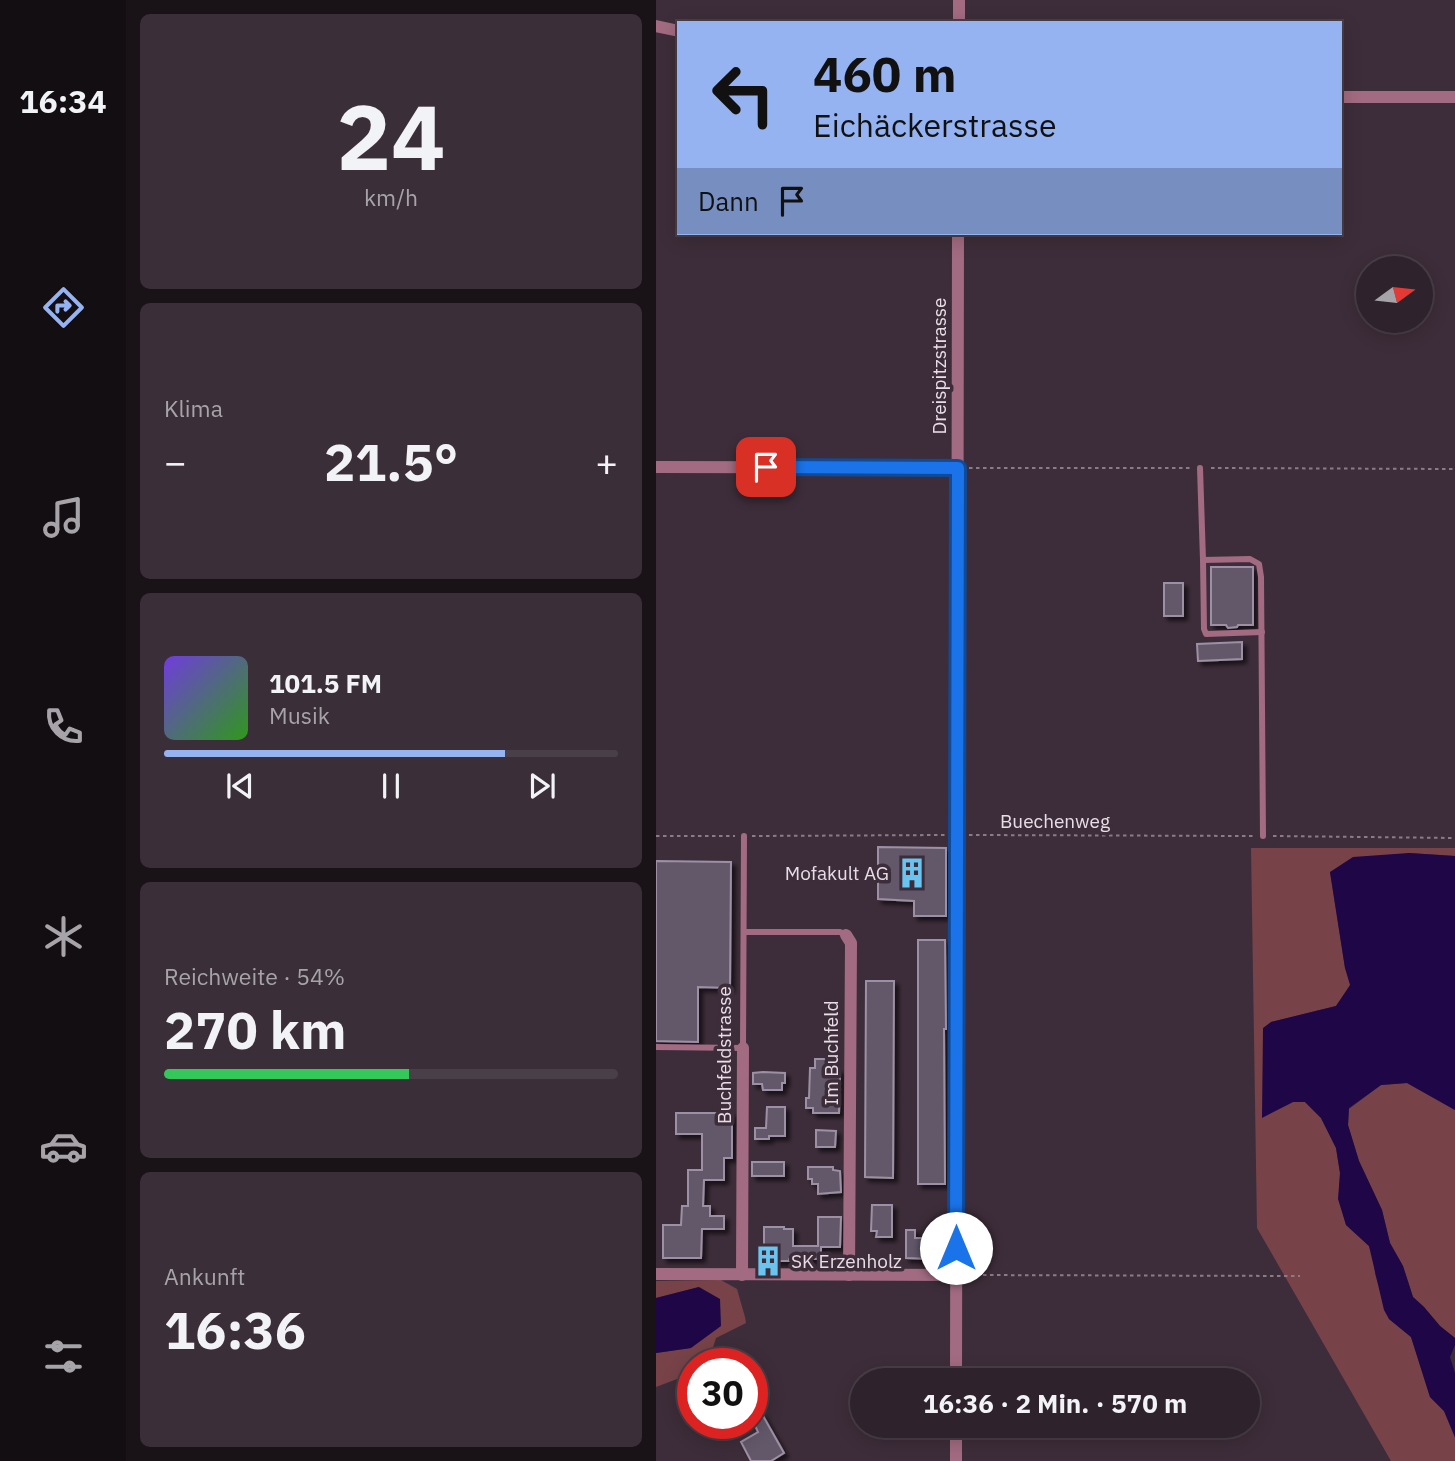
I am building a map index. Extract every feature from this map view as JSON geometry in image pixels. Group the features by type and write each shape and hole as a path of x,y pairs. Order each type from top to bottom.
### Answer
{"street":[{"path":"959,0 959,21"},
{"path":"656,26 677,31"},
{"path":"1342,97 1455,97"},
{"name":"Dreispitzstrasse","path":"956,1368 958,235"},
{"path":"656,467 958,468"},
{"name":"Im Buchfeld","path":"846,935 851,943 849,1275"},
{"name":"Buchfeldstrasse","path":"742,1275 743,1048"},
{"path":"656,1274 956,1275"},
{"path":"956,1438 956,1461"}],"lane":[{"path":"1200,468 1204,629 1206,634 1262,632"},
{"path":"1203,560 1250,559 1259,564 1263,836"},
{"name":"Buchfeldstrasse","path":"743,1048 744,836"},
{"name":"Im Buchfeld","path":"744,932 840,932 846,935"},
{"path":"656,1047 743,1048"}],"path":[{"name":"Buechenweg","path":"656,836 1455,838"},
{"path":"956,1275 1301,1276"}],"shaded area":[{"path":"1251,848 1455,848 1455,856 1409,853 1330,872 1345,968 1351,985 1336,1006 1271,1022 1262,1117 1293,1102 1305,1102 1321,1118 1336,1148 1340,1173 1339,1199 1346,1225 1369,1246 1389,1319 1411,1337 1430,1397 1444,1411 1455,1438 1455,1461 1391,1461 1257,1228"},
{"path":"1409,853 1455,856 1455,1110 1407,1083 1381,1085 1349,1108 1348,1125 1359,1161 1382,1210 1390,1243 1403,1266 1413,1297 1455,1338 1450,1357 1455,1373 1455,1437 1444,1411 1430,1397 1411,1337 1389,1319 1384,1310 1369,1246 1346,1225 1338,1199 1340,1173 1336,1148 1321,1118 1305,1102 1293,1102 1262,1118 1263,1028 1271,1022 1336,1006 1350,985 1330,872 1353,857"},
{"path":"1407,1083 1455,1110 1455,1338 1413,1297 1403,1266 1390,1243 1382,1210 1359,1161 1348,1125 1349,1109 1381,1085"},
{"path":"721,1280 737,1289 746,1323 716,1338 713,1348 691,1348 699,1287 656,1298 656,1281"},
{"path":"699,1287 720,1299 721,1326 691,1348 656,1353 656,1298"},
{"path":"677,1350 677,1379 656,1387 656,1353"}],"building":[{"path":"1211,567 1253,567 1253,625 1228,628 1226,625 1211,625"},
{"path":"1164,583 1183,583 1183,616 1164,616"},
{"path":"1242,642 1242,659 1198,661 1197,644"},
{"name":"Mofakult AG","path":"878,847 946,848 946,916 914,916 914,901 878,899"},
{"path":"656,861 731,862 730,988 698,987 698,1042 656,1041"},
{"path":"918,940 945,940 945,1184 918,1184"},
{"path":"866,981 894,981 893,1178 865,1177"},
{"path":"815,1059 832,1059 832,1070 840,1070 839,1113 813,1113 813,1108 806,1108 810,1068 815,1068"},
{"path":"753,1073 785,1073 782,1090 763,1090 762,1084 753,1084"},
{"path":"767,1107 785,1107 785,1136 755,1139 755,1128 766,1128"},
{"path":"676,1113 732,1113 732,1158 724,1158 724,1180 704,1180 703,1206 710,1206 710,1216 724,1216 724,1229 702,1229 701,1258 663,1258 663,1225 681,1225 682,1206 688,1206 688,1170 702,1170 702,1134 676,1134"},
{"path":"816,1130 836,1131 835,1147 816,1147"},
{"path":"752,1162 784,1162 784,1176 752,1176"},
{"path":"808,1167 833,1167 833,1170 840,1171 841,1192 818,1194 818,1184 812,1184 812,1179 808,1179"},
{"path":"872,1205 892,1205 892,1237 876,1237 877,1231 871,1231"},
{"path":"818,1217 841,1217 840,1247 821,1247 821,1259 789,1259 764,1264 764,1227 793,1229 793,1246 818,1246"},
{"path":"906,1230 915,1230 915,1238 931,1238 931,1259 906,1258"},
{"path":"768,1425 784,1453 771,1461 751,1461 741,1442 746,1439 768,1439"}],"place":[{"name":"Mofakult AG","path":"912,873"},
{"name":"SK Erzenholz","path":"768,1261"}],"route":[{"path":"766,467 958,468 956,1248"}]}
